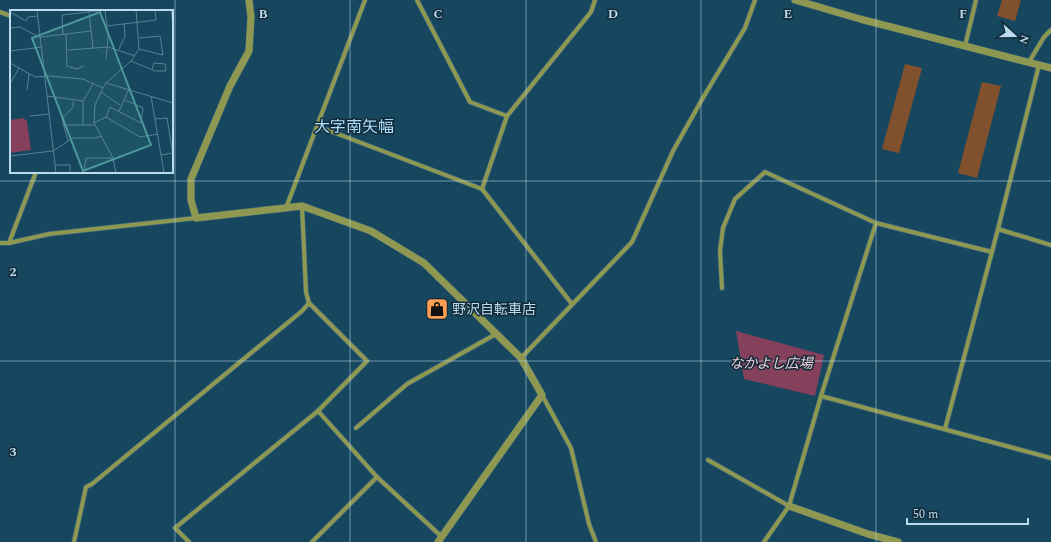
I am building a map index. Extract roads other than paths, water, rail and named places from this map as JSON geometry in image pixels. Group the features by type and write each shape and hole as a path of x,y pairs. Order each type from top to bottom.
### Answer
{"street":[{"path":"196,218 192,200 191,179 230,86 249,50 251,17 249,0"},
{"path":"285,208 318,126 365,0"},
{"path":"417,0 470,102 507,116"},
{"path":"482,189 507,116 591,12 595,0"},
{"path":"521,358 632,242 673,151 745,28 756,0"},
{"path":"795,0 860,19 1051,68"},
{"path":"965,46 976,0"},
{"path":"0,12 10,16"},
{"path":"1029,62 1044,37 1051,30"},
{"path":"945,429 998,229 1039,65"},
{"path":"318,126 482,189 572,304"},
{"path":"722,288 720,251 722,228 735,199 765,172 876,223 992,252"},
{"path":"9,243 36,173"},
{"path":"189,542 175,528 318,411 367,361 308,303 306,292 302,206"},
{"path":"0,243 9,243 49,234 302,206 371,231 424,263 521,358 571,448 589,524 596,542"},
{"path":"764,542 790,506 821,396 876,223"},
{"path":"998,229 1051,245"},
{"path":"74,542 86,487 92,484 302,311 308,303"},
{"path":"356,428 407,384 496,334"},
{"path":"318,411 377,477 440,540 542,395"},
{"path":"821,396 1051,458"},
{"path":"708,460 790,506 868,534 898,542"},
{"path":"312,542 377,477"}],"place":[{"name":"野沢自転車店","path":"437,309"}],"district":[{"name":"大字南矢幅","path":"354,127"}],"park label":[{"name":"なかよし広場","path":"771,363"}]}
